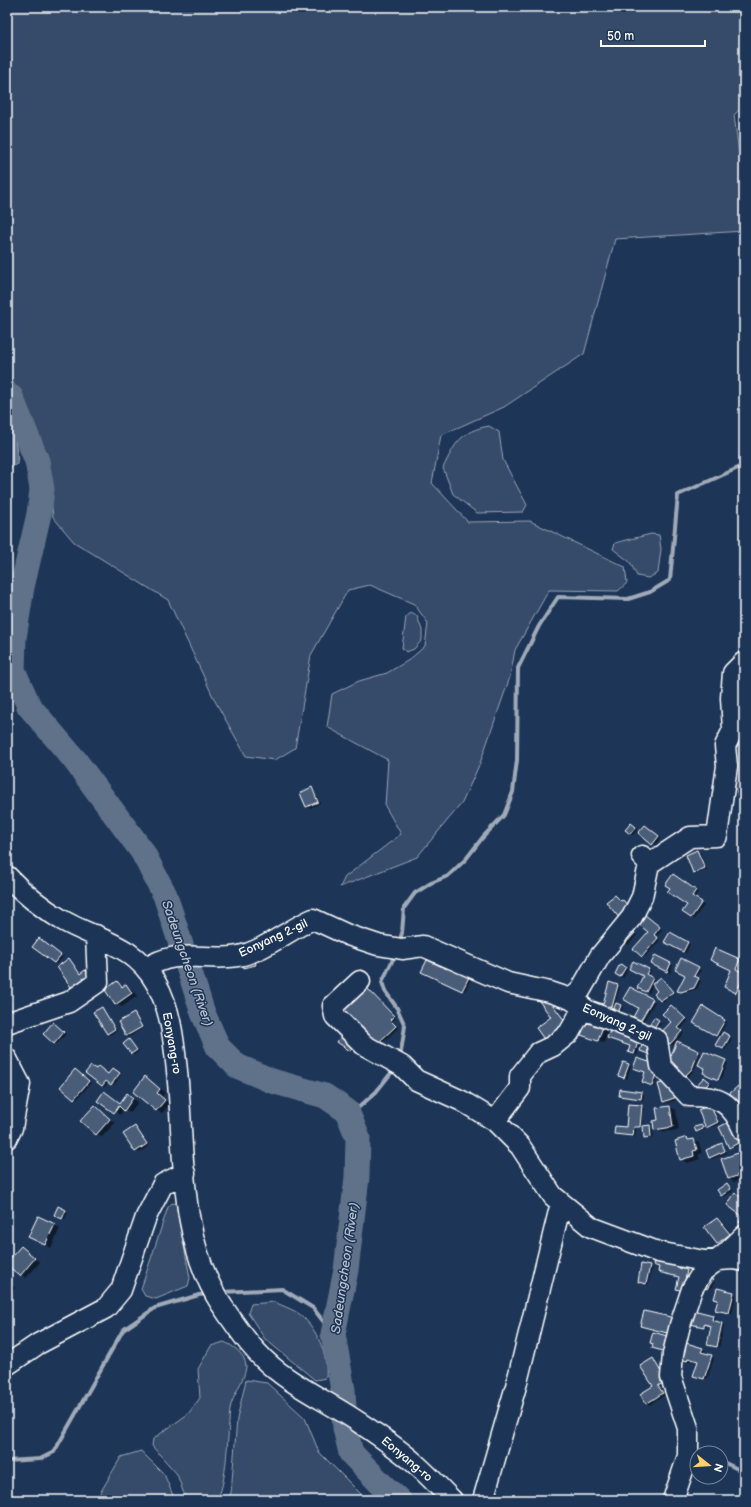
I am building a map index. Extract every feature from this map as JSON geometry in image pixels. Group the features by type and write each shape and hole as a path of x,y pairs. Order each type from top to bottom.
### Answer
{"street":[{"path":"495,1121 520,1088 520,1076 538,1053 552,1046 569,1033 580,991 600,956 632,917 642,897 645,860 690,837 717,836 727,766 725,746 733,730 730,698 733,673 744,662"},
{"name":"Eonyang-ro","path":"7,876 37,903 63,920 123,948 142,963 156,983 166,1008 174,1043 186,1194 197,1252 216,1294 251,1347 278,1372 359,1422 420,1467 452,1500"},
{"name":"Eonyang 2-gil","path":"146,969 157,961 170,957 240,956 274,941 313,919 348,935 398,948 423,946 508,983 550,992 657,1040 661,1066 689,1096 708,1096 723,1101 739,1120 744,1132"},
{"path":"7,1023 69,1002 98,982 96,935"},
{"path":"360,981 333,1006 335,1016 364,1045 396,1063 416,1080 462,1101 495,1121 520,1146 553,1196 591,1227 658,1252 704,1261 744,1261"},
{"path":"7,1060 20,1084 12,1128 7,1138"},
{"path":"7,1365 38,1344 106,1308 121,1290 146,1217 163,1184 185,1173"},
{"path":"483,1500 516,1386 561,1203"},
{"path":"673,1500 688,1456 688,1428 671,1377 673,1354 680,1325 692,1289 702,1271 718,1260 744,1236"}],"shaded area":[{"path":"7,7 744,7 744,105 734,115 739,153 744,156 744,231 615,239 584,354 504,407 441,435 432,483 468,522 530,521 625,567 627,583 618,591 549,590 515,650 510,677 480,763 462,803 417,857 340,887 345,877 401,834 385,806 388,760 327,727 332,694 359,681 387,673 409,660 425,646 428,623 414,604 370,585 348,590 311,655 295,748 275,760 246,756 215,701 168,600 74,542 53,517 47,463 18,392 7,371"},
{"path":"7,379 11,397 18,464 7,469"},
{"path":"489,426 499,432 503,460 527,505 523,512 477,513 453,494 443,468 447,459 455,445 465,435 479,428"},
{"path":"651,534 659,535 661,549 658,573 648,578 637,576 630,562 613,549 615,543"},
{"path":"411,613 417,616 422,630 422,640 414,649 406,652 402,648 406,617"},
{"path":"744,688 744,806 741,804 734,784 734,751 742,733 738,707"},
{"path":"172,1203 176,1204 190,1278 188,1286 156,1299 145,1296 141,1289 168,1207"},
{"path":"274,1302 301,1315 314,1331 324,1354 326,1362 326,1378 315,1380 265,1339 248,1313 251,1304"},
{"path":"224,1342 232,1346 241,1354 244,1358 246,1366 244,1376 233,1398 230,1409 223,1484 220,1494 216,1500 186,1500 177,1474 152,1446 153,1439 188,1414 200,1398 198,1369 211,1346"},
{"path":"246,1380 267,1383 305,1418 319,1452 367,1500 226,1500 231,1493 237,1419"},
{"path":"141,1451 164,1474 175,1500 96,1500 121,1457"}],"building":[{"path":"312,787 318,802 306,807 300,793"},
{"path":"631,823 636,827 630,834 625,830"},
{"path":"645,825 659,836 652,845 638,833"},
{"path":"697,850 705,868 693,873 686,855"},
{"path":"673,874 696,890 692,896 702,902 691,918 682,912 687,905 667,892 670,888 665,885"},
{"path":"615,895 621,901 623,900 632,910 621,920 606,902"},
{"path":"644,914 660,927 654,935 658,938 642,957 633,949 648,932 637,923"},
{"path":"630,929 635,933 625,944 621,940"},
{"path":"670,932 688,942 683,952 664,942"},
{"path":"39,938 61,955 54,963 32,947"},
{"path":"715,948 740,959 736,969 744,973 744,975 736,993 724,987 731,970 710,960"},
{"path":"655,955 671,963 667,972 651,964"},
{"path":"69,958 80,974 85,970 91,978 73,990 57,967"},
{"path":"255,958 256,965 244,968 243,961"},
{"path":"681,958 699,967 694,976 699,978 694,988 681,992 677,991 685,975 675,970"},
{"path":"427,960 447,969 449,965 470,975 462,991 421,972"},
{"path":"633,961 649,969 646,974 653,978 646,992 637,988 643,976 629,969"},
{"path":"620,964 626,967 620,977 615,974"},
{"path":"661,977 673,992 660,1001 654,994 657,991 652,984"},
{"path":"117,981 122,987 126,984 132,993 115,1005 105,990"},
{"path":"609,982 618,985 612,1007 608,1006 606,1012 592,1008 594,1001 603,1004"},
{"path":"365,986 394,1016 390,1020 396,1026 377,1044 340,1010"},
{"path":"630,987 653,999 638,1025 631,1021 638,1008 623,999"},
{"path":"546,996 568,1025 546,1042 536,1028 551,1017 539,1001"},
{"path":"616,1003 621,1005 617,1017 611,1015"},
{"path":"671,1005 686,1019 678,1028 682,1031 670,1044 659,1035 671,1022 662,1014"},
{"path":"703,1006 725,1020 716,1036 693,1023"},
{"path":"102,1007 115,1029 107,1034 93,1012"},
{"path":"134,1013 142,1027 126,1036 118,1022"},
{"path":"654,1017 659,1020 652,1031 647,1028"},
{"path":"586,1020 603,1026 598,1041 581,1035"},
{"path":"53,1022 64,1032 54,1044 43,1034"},
{"path":"612,1026 639,1039 634,1054 628,1052 630,1046 607,1038"},
{"path":"723,1032 730,1036 723,1049 715,1045"},
{"path":"341,1036 354,1045 350,1051 337,1042"},
{"path":"129,1039 137,1050 131,1054 123,1044"},
{"path":"677,1041 699,1051 692,1069 682,1079 667,1065"},
{"path":"643,1042 655,1046 651,1055 640,1051"},
{"path":"704,1051 726,1060 718,1080 703,1073 705,1068 698,1065"},
{"path":"637,1058 655,1064 657,1071 652,1086 642,1082 645,1072 633,1068"},
{"path":"623,1062 629,1064 624,1078 618,1076"},
{"path":"91,1066 96,1069 98,1066 108,1074 113,1068 120,1073 111,1085 106,1081 102,1086 85,1073"},
{"path":"75,1069 89,1081 74,1099 60,1087"},
{"path":"145,1076 160,1089 157,1093 165,1100 156,1111 133,1092"},
{"path":"704,1077 710,1082 700,1092 695,1087"},
{"path":"669,1081 677,1097 663,1102 658,1084"},
{"path":"738,1086 744,1093 743,1110 729,1094"},
{"path":"620,1089 642,1092 641,1099 619,1096"},
{"path":"104,1091 120,1103 127,1093 133,1098 124,1111 119,1106 114,1113 97,1101"},
{"path":"628,1104 642,1105 640,1127 634,1127 633,1136 614,1134 615,1126 626,1127"},
{"path":"95,1105 110,1119 96,1135 80,1121"},
{"path":"710,1105 718,1122 706,1128 698,1110"},
{"path":"670,1106 673,1127 654,1130 653,1121 658,1120 656,1108"},
{"path":"731,1121 740,1142 729,1148 719,1127"},
{"path":"650,1125 651,1137 644,1138 643,1126"},
{"path":"702,1125 703,1129 696,1132 694,1127"},
{"path":"135,1126 147,1144 135,1152 123,1134"},
{"path":"687,1137 688,1140 694,1139 697,1150 693,1151 694,1156 680,1160 675,1141"},
{"path":"722,1143 725,1151 709,1158 706,1150"},
{"path":"741,1152 744,1160 744,1167 740,1168 742,1174 728,1179 721,1159"},
{"path":"727,1183 731,1189 721,1196 717,1190"},
{"path":"735,1193 744,1199 744,1226 739,1222 743,1217 727,1205"},
{"path":"58,1206 66,1210 62,1219 54,1215"},
{"path":"38,1216 55,1224 45,1245 28,1237"},
{"path":"717,1218 730,1234 717,1244 704,1227"},
{"path":"21,1246 35,1258 20,1276 7,1265 7,1262"},
{"path":"655,1257 680,1263 679,1268 687,1270 683,1291 676,1289 679,1277 658,1272 659,1267 653,1265"},
{"path":"641,1264 650,1266 646,1284 638,1282"},
{"path":"708,1277 713,1280 707,1289 702,1286"},
{"path":"717,1288 734,1292 729,1313 715,1310 718,1300 714,1299"},
{"path":"693,1310 713,1315 712,1320 722,1323 717,1347 707,1345 711,1326 704,1324 704,1327 690,1324"},
{"path":"644,1311 675,1318 671,1334 640,1326"},
{"path":"653,1332 671,1337 666,1352 652,1348 653,1344 650,1343"},
{"path":"683,1342 703,1348 701,1352 712,1355 704,1379 693,1376 698,1361 688,1358 687,1361 678,1358"},
{"path":"653,1358 666,1381 658,1386 663,1393 646,1404 640,1394 653,1386 640,1366"}],"waterway":[{"name":"Sadeungcheon (River)","path":"11,397 37,461 42,489 39,514 22,587 14,638 13,670 29,706 74,759 142,851 165,895 203,1013 218,1047 237,1066 272,1081 325,1096 347,1111 358,1138 357,1177 346,1270 333,1334 343,1390 345,1428 351,1453 399,1500"},
{"path":"399,943 402,933 404,908 415,893 431,883 448,876 466,859 483,837 504,815 513,792 517,760 518,668 539,626 558,597 628,599 650,592 670,580 678,495 744,464"},
{"path":"396,953 382,982 385,991 397,1008 405,1026 400,1058"},
{"path":"349,1116 376,1092 395,1068"},
{"path":"222,1292 282,1289 313,1308 333,1334"},
{"path":"7,1461 40,1459 54,1452 123,1330 155,1308 199,1295 209,1294"},
{"path":"729,1465 744,1472"}]}
